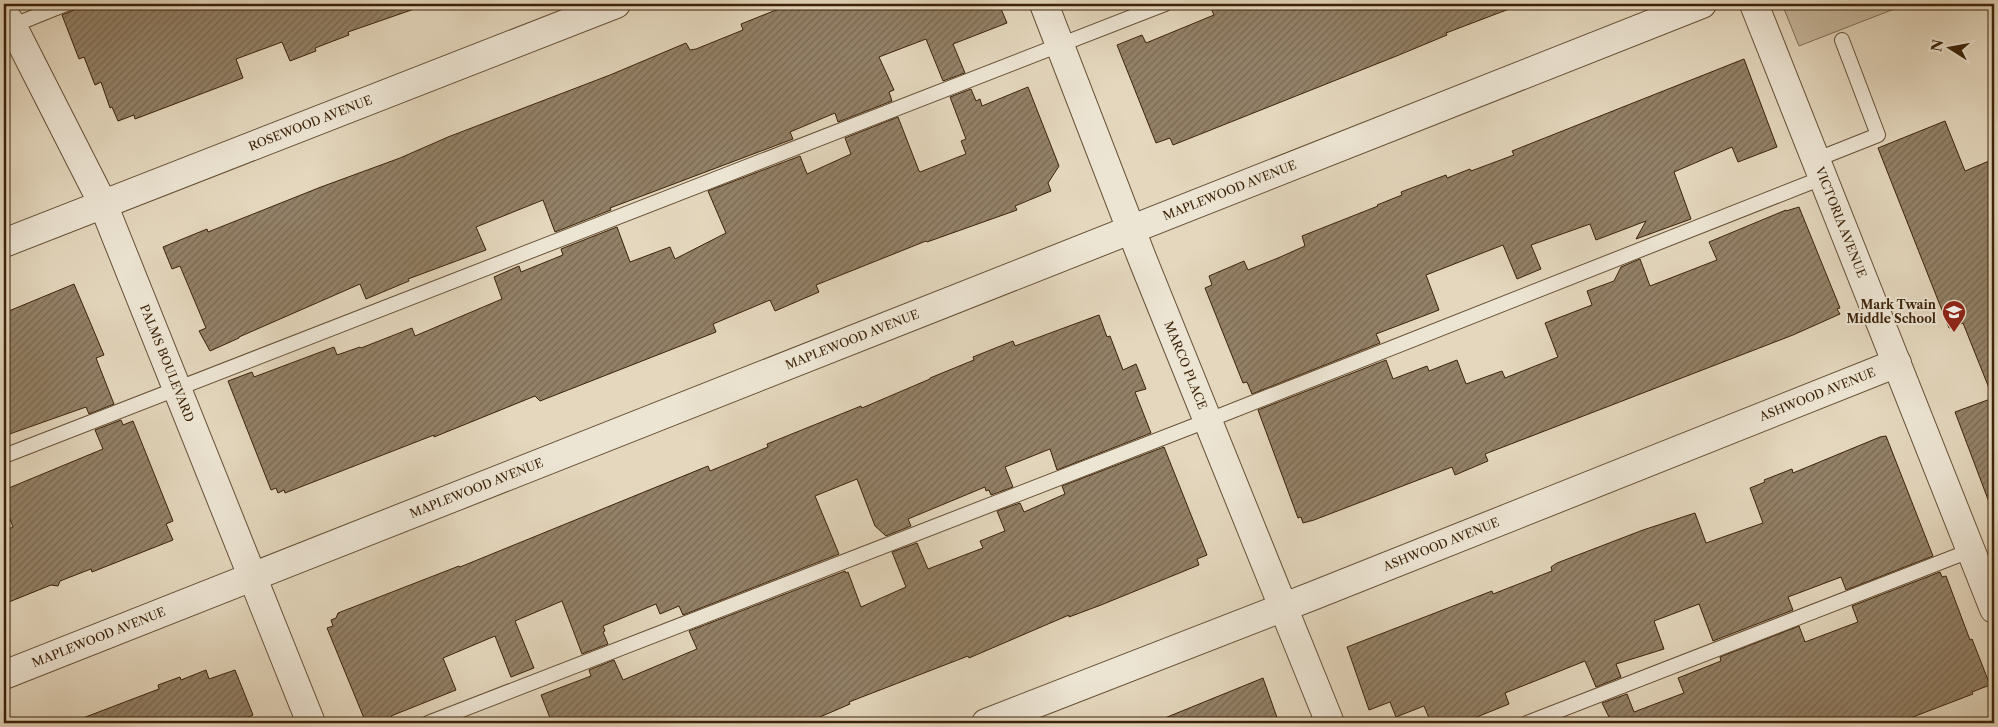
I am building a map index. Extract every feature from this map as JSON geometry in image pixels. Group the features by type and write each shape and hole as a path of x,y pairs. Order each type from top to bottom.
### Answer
{"street":[{"name":"ROSEWOOD AVENUE","path":"4,243 616,4"},
{"name":"MARCO PLACE","path":"1044,4 1132,230 1330,723"},
{"name":"MAPLEWOOD AVENUE","path":"4,675 1702,4"},
{"name":"VICTORIA AVENUE","path":"1754,4 1994,608"},
{"name":"PALMS BOULEVARD","path":"7,23 103,204 311,723"},
{"name":"ASHWOOD AVENUE","path":"986,723 1897,364"}],"lane":[{"path":"7,23 66,4"},
{"path":"4,456 1165,4"},
{"path":"428,723 1208,420 1818,169 1878,135 1842,40"},
{"path":"1527,723 1972,550"}],"shaded area":[{"path":"1782,4 1907,4 1799,46"}],"building":[{"path":"88,4 419,4 420,7 348,32 349,35 315,48 316,51 290,61 282,42 236,59 243,78 135,119 134,115 118,121 112,107 110,108 101,82 95,85 84,57 79,59 62,15"},
{"path":"791,4 999,4 1007,23 953,44 965,73 943,81 926,39 879,57 894,90 889,92 892,101 838,122 835,113 790,132 793,139 610,208 611,210 555,232 543,200 476,227 486,250 408,279 409,281 366,299 360,284 210,351 199,331 206,328 180,266 172,269 163,247 207,229 208,232 400,158 448,137 610,75 686,43 690,50 696,49 743,30 741,24"},
{"path":"1209,4 1517,4 1517,6 1446,33 1447,35 1399,55 1173,145 1170,138 1156,143 1117,45 1142,35 1146,43 1214,15"},
{"path":"1744,59 1777,147 1738,162 1732,147 1674,172 1691,219 1636,239 1646,221 1596,240 1590,224 1531,245 1541,269 1517,279 1503,245 1426,275 1439,310 1376,334 1380,343 1252,394 1247,382 1243,383 1205,288 1212,285 1209,276 1244,261 1248,270 1278,258 1305,246 1302,236 1378,206 1402,195 1401,192 1446,175 1447,178 1470,169 1471,171 1514,155 1512,151"},
{"path":"1028,87 1059,166 1048,183 1051,191 1015,206 1017,210 926,241 816,285 819,292 775,311 770,300 713,324 716,332 540,401 535,396 434,437 434,435 285,493 284,490 278,493 276,488 271,490 228,381 252,372 254,377 334,347 337,355 361,348 412,328 415,336 502,299 494,277 519,266 521,272 563,255 561,249 617,227 630,262 670,247 675,259 726,233 708,191 800,156 807,174 851,154 845,138 898,117 920,172 966,154 961,141 966,139 950,97 971,89 976,101 980,99 982,106"},
{"path":"1945,121 1965,171 1994,159 1994,509 1992,510 1955,412 1993,398 1963,323 1949,328 1878,148"},
{"path":"1799,207 1840,308 1837,309 1840,314 1793,335 1485,454 1488,461 1455,475 1452,467 1314,520 1303,523 1301,517 1298,518 1258,410 1386,360 1393,379 1427,366 1429,371 1457,360 1466,384 1502,371 1505,378 1558,357 1545,323 1592,305 1587,291 1614,281 1621,267 1640,259 1650,286 1717,260 1709,242 1786,210"},
{"path":"74,284 104,355 96,358 114,404 89,414 86,407 4,436 4,313"},
{"path":"1099,315 1107,337 1110,336 1123,370 1136,364 1146,389 1135,392 1151,433 1057,470 1050,449 1005,467 1013,487 991,495 989,490 986,491 985,487 908,519 911,526 886,536 875,526 857,479 815,496 839,554 683,615 679,606 660,614 656,604 603,626 605,631 603,632 608,644 582,654 562,601 515,621 534,668 511,677 495,636 443,658 456,690 391,716 394,723 366,723 327,628 333,626 331,620 336,618 338,613 460,567 708,466 710,471 768,447 767,444 861,406 862,408 974,360 973,357 1013,341 1015,346"},
{"path":"121,420 123,425 133,421 173,521 166,524 173,540 92,572 91,569 60,581 58,586 51,585 4,604 4,531 13,527 4,503 4,490 103,449 95,430"},
{"path":"1886,436 1933,556 1846,590 1841,577 1788,597 1793,610 1713,641 1699,604 1654,621 1664,649 1616,664 1621,677 1596,687 1585,661 1505,693 1509,704 1462,723 1431,723 1424,706 1396,717 1390,702 1369,710 1347,647 1492,591 1493,594 1552,571 1551,567 1557,563 1643,530 1695,513 1706,543 1763,523 1750,488 1765,482 1764,480 1792,469 1793,473"},
{"path":"1164,447 1207,555 1197,559 1199,565 1101,605 1069,617 1069,615 969,658 968,656 849,702 850,704 806,723 552,723 541,695 591,676 589,670 614,660 623,680 697,649 689,631 845,571 846,573 848,572 861,607 906,587 892,552 917,543 928,569 983,548 980,541 1005,531 997,511 1020,503 1024,512 1065,494 1062,486"},
{"path":"1940,572 1942,577 1946,576 1970,640 1972,639 1990,685 1972,692 1973,694 1897,723 1610,723 1611,721 1602,703 1627,694 1634,712 1684,693 1678,678 1721,661 1720,657 1799,626 1805,642 1858,622 1852,606"},
{"path":"206,670 209,679 235,670 253,715 235,723 76,723 75,721 159,689 158,685 180,677 181,680"},
{"path":"1263,678 1279,723 1155,722"}],"place":[{"name":"Mark Twain Middle School","path":"1954,333"}]}
